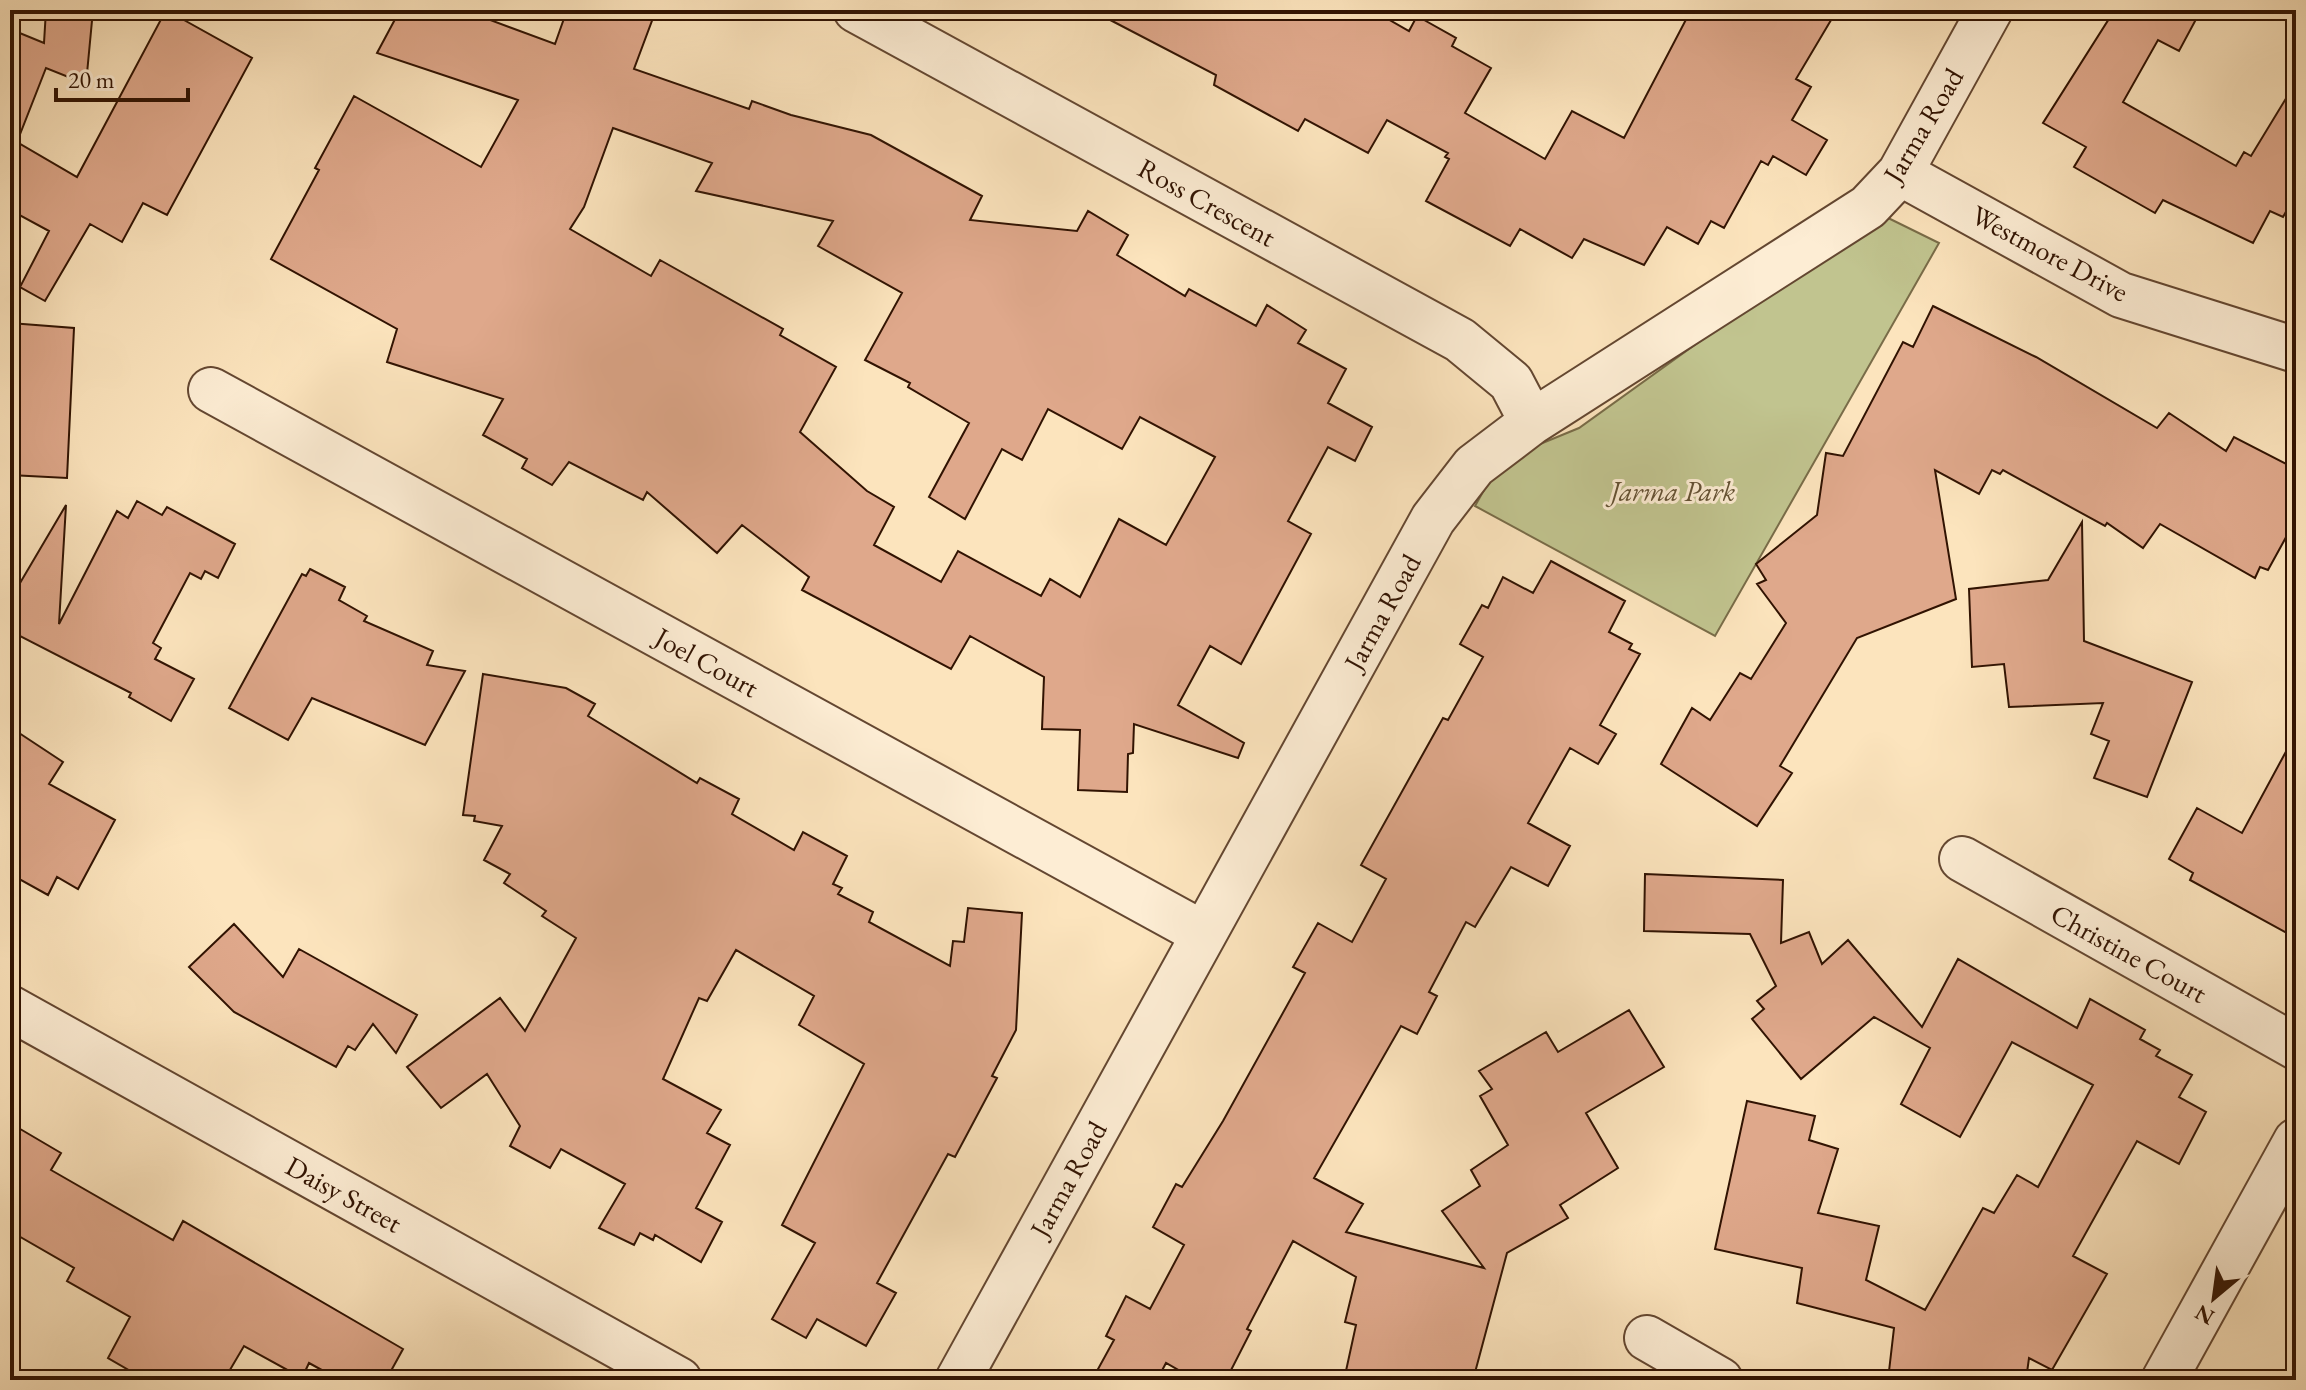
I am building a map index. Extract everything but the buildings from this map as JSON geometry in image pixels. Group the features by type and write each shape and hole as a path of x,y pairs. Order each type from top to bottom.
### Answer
{"street":[{"name":"Ross Crescent","path":"856,10 1460,340 1511,382 1532,422"},
{"name":"Jarma Road","path":"958,1380 1433,519 1474,466 1532,422 1868,207 1900,173 1990,10"},
{"name":"Westmore Drive","path":"1900,173 2121,295 2296,350"},
{"name":"Joel Court","path":"211,390 1204,934"},
{"name":"Christine Court","path":"1962,859 2296,1047"},
{"name":"Daisy Street","path":"10,1008 679,1380"},
{"path":"2164,1380 2296,1141"},
{"path":"1647,1338 1720,1380"}],"green space":[{"name":"Jarma Park","path":"1878,213 1939,243 1715,636 1475,506 1501,460 1579,428"}]}
